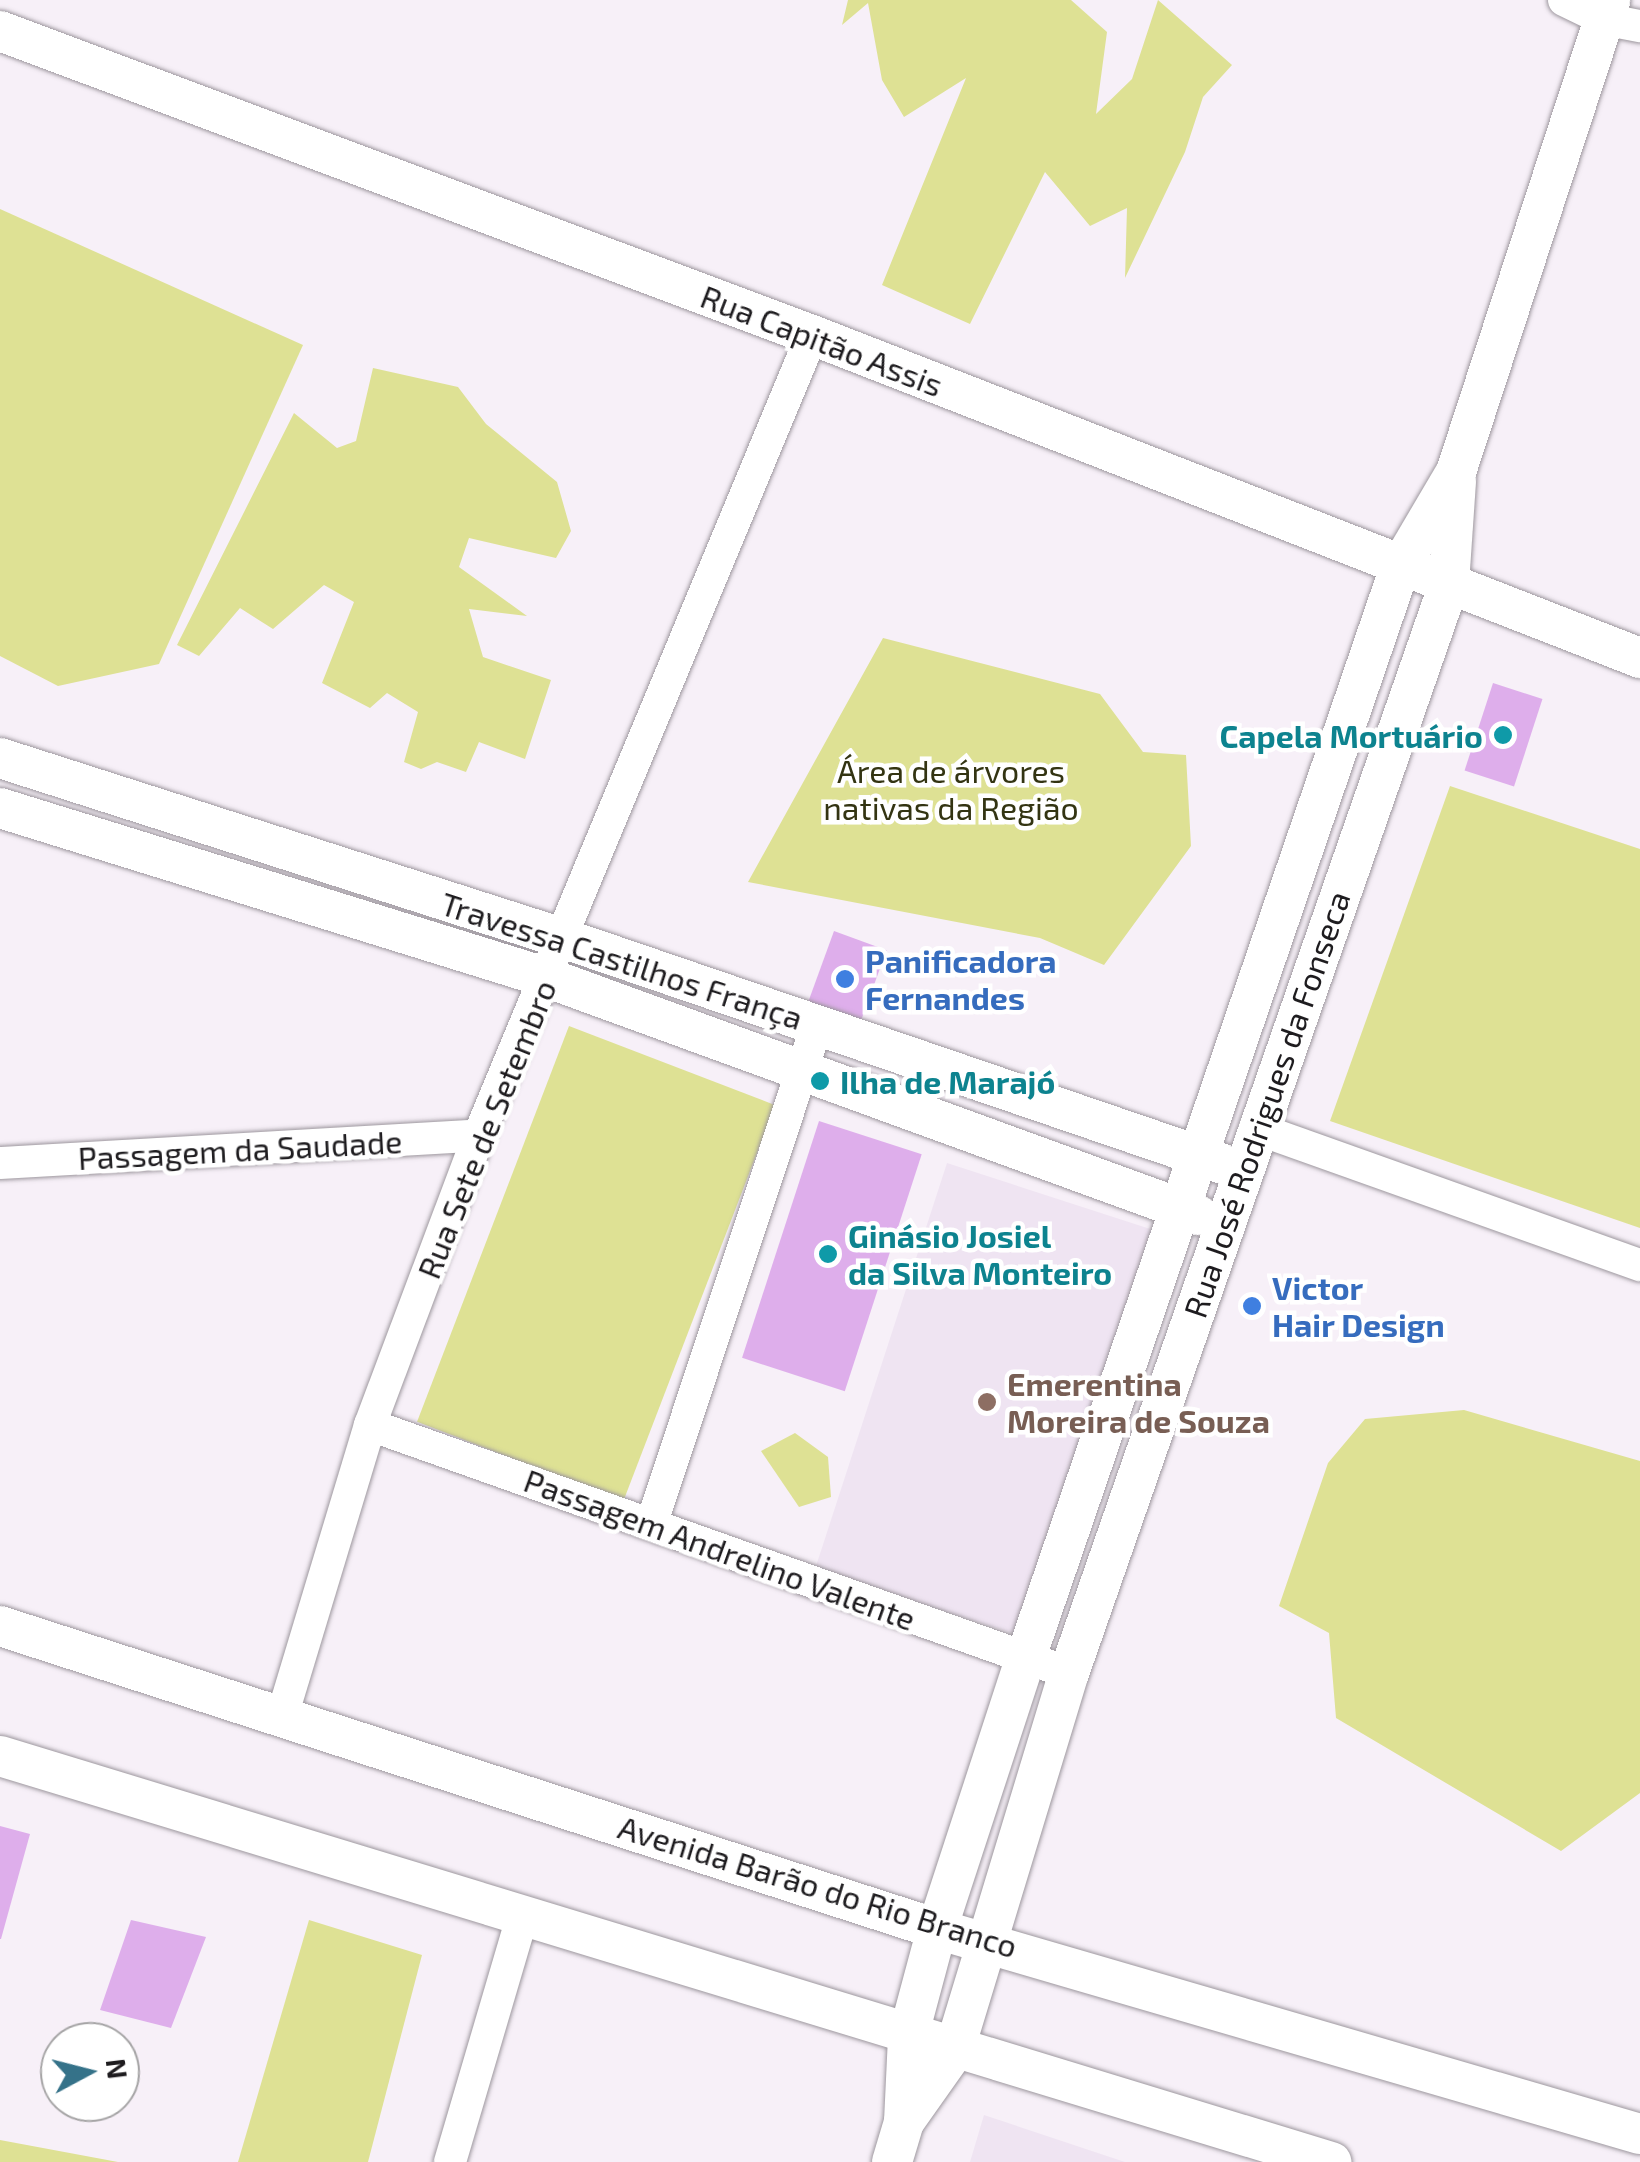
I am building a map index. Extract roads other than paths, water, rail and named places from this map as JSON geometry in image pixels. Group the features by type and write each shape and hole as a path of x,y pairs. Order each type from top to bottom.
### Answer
{"street":[{"path":"1564,0 1618,15"},
{"name":"Rua José Rodrigues da Fonseca","path":"892,2162 904,2122 908,2037 937,1929 1175,1211 1400,568 1456,472 1618,15"},
{"name":"Rua Capitão Assis","path":"0,30 812,336 1400,568 1640,658"},
{"name":"Rua Sete de Setembro","path":"284,1713 370,1425 479,1135 565,940 812,336"},
{"name":"Rua José Rodrigues da Fonseca","path":"904,2122 954,2051 1069,1673 1255,1128 1449,584 1456,472"},
{"name":"Travessa Castilhos França","path":"0,758 565,940 1240,1171"},
{"name":"Travessa Castilhos França","path":"0,808 548,978 802,1076 1175,1211 1224,1220"},
{"path":"1280,916 1327,930"},
{"path":"652,1522 817,1025"},
{"path":"1255,1128 1640,1265"},
{"name":"Passagem da Saudade","path":"0,1163 479,1135"},
{"name":"Passagem Andrelino Valente","path":"370,1425 1069,1673"},
{"name":"Avenida Barão do Rio Branco","path":"0,1626 284,1713 937,1929 990,1941 1640,2134"},
{"path":"0,1756 524,1914 908,2037 1331,2162"},
{"path":"450,2162 524,1914"}],"place":[{"name":"Capela Mortuário","path":"1503,735"},
{"name":"Panificadora Fernandes","path":"845,979"},
{"name":"Ilha de Marajó","path":"820,1081"},
{"name":"Ginásio Josiel da Silva Monteiro","path":"828,1254"},
{"name":"Victor Hair Design","path":"1252,1306"},
{"name":"Emerentina Moreira de Souza","path":"987,1402"}],"park label":[{"name":"Área de árvores nativas da Região","path":"951,790"}]}
